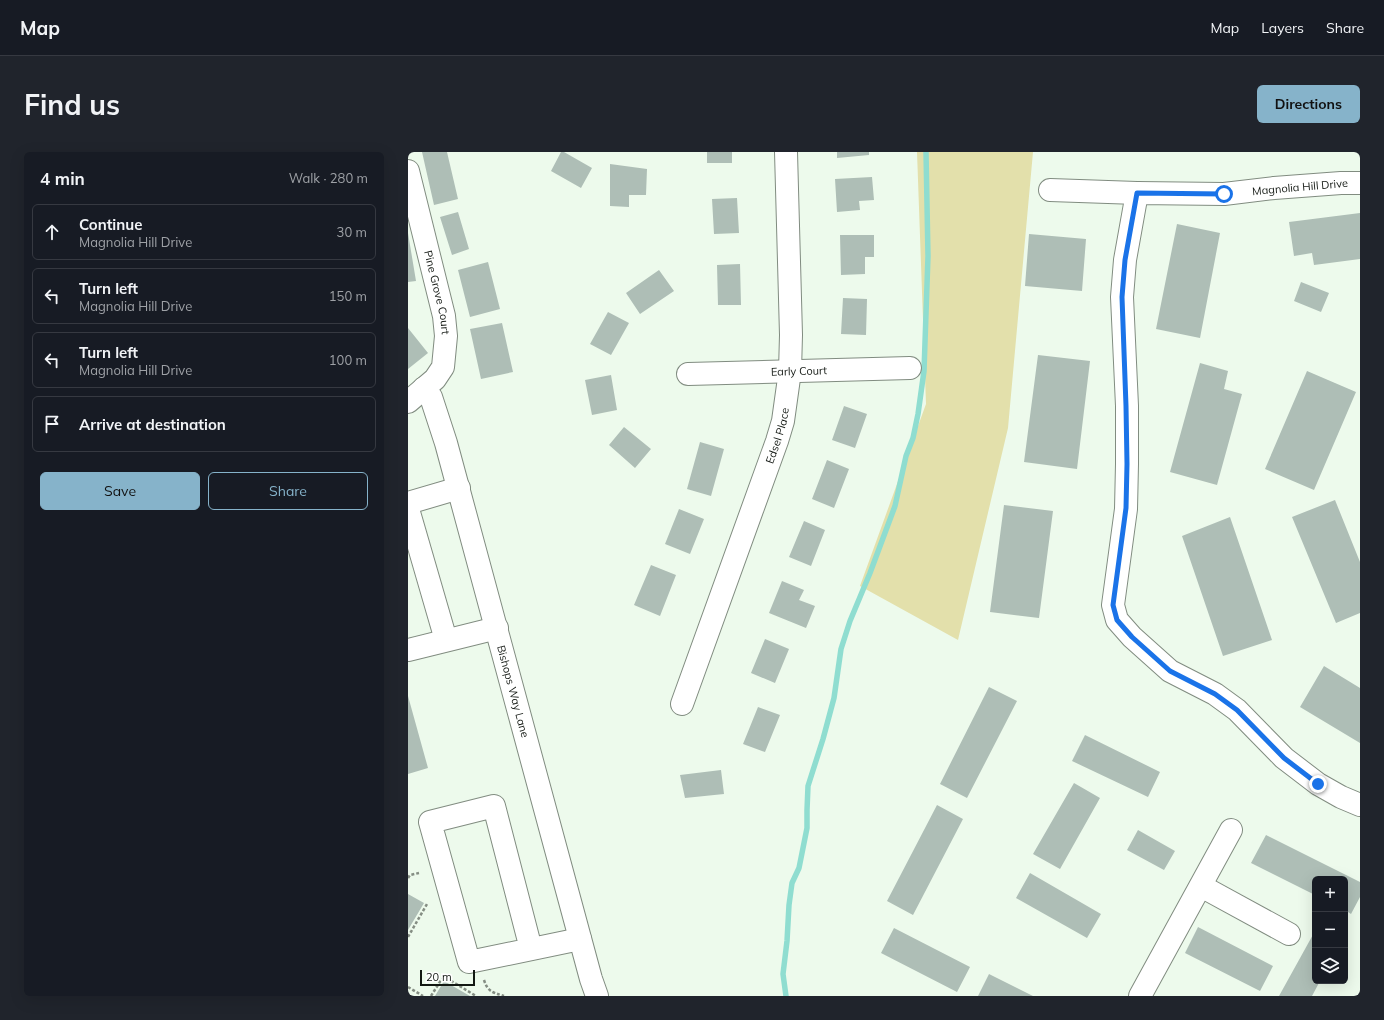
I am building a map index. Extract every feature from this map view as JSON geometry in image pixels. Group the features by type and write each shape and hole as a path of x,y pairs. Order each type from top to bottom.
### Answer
{"street":[{"name":"Edsel Place","path":"682,704 778,441 783,421 790,371 791,335 786,152"},
{"name":"Pine Grove Court","path":"408,171 444,316 446,336 443,367 435,379 416,395"},
{"name":"Magnolia Hill Drive","path":"1050,190 1224,194 1274,188 1360,183"},
{"path":"1137,193 1125,260 1122,297 1127,464 1126,508 1113,605 1117,620 1132,637 1170,671 1215,694 1237,710 1284,758 1318,784 1340,797 1360,805"},
{"name":"Early Court","path":"688,374 910,368"},
{"name":"Bishops Way Lane","path":"416,395 431,397 438,415 497,628 580,939 597,996"},
{"path":"408,503 459,488"},
{"path":"408,509 446,640"},
{"path":"408,650 497,628"},
{"path":"531,949 494,806 430,822 469,962 580,939"},
{"path":"1140,996 1231,830"},
{"path":"1201,886 1289,934"}],"path":[{"path":"408,878 410,875 419,872"},
{"path":"408,937 427,904"},
{"path":"431,996 441,980 444,978 476,996"},
{"path":"408,987 423,996"},
{"path":"486,987 489,990 504,996"}],"shaded area":[{"path":"917,152 1033,152 1008,428 958,640 860,586 926,404"}],"building":[{"path":"422,152 447,152 458,199 434,205"},
{"path":"561,152 564,152 592,168 581,188 551,171"},
{"path":"707,152 732,152 732,163 707,163"},
{"path":"837,152 869,152 869,155 837,158"},
{"path":"610,164 647,169 646,195 629,195 629,207 610,206"},
{"path":"872,177 874,200 859,201 860,210 837,212 835,179"},
{"path":"737,198 739,233 714,234 712,199"},
{"path":"458,212 469,249 452,255 440,217"},
{"path":"1360,213 1360,259 1314,265 1312,253 1294,256 1289,222"},
{"path":"1177,224 1220,233 1200,338 1156,329"},
{"path":"408,233 416,281 408,282"},
{"path":"1029,234 1086,239 1082,291 1025,286"},
{"path":"840,235 874,235 874,257 865,257 865,274 841,275"},
{"path":"488,262 500,309 470,317 458,270"},
{"path":"740,264 741,305 718,305 717,265"},
{"path":"659,270 674,291 640,314 626,293"},
{"path":"1301,282 1329,293 1321,312 1294,301"},
{"path":"843,298 867,299 866,335 841,334"},
{"path":"608,312 629,323 611,355 590,344"},
{"path":"502,323 513,372 481,379 470,329"},
{"path":"408,328 428,353 408,369"},
{"path":"1038,355 1090,361 1077,469 1024,462"},
{"path":"1200,363 1228,371 1224,389 1242,394 1217,485 1170,472"},
{"path":"1307,371 1356,392 1314,490 1265,469"},
{"path":"611,375 617,410 592,415 585,380"},
{"path":"844,406 867,414 855,448 832,440"},
{"path":"624,427 651,449 635,468 609,445"},
{"path":"700,442 724,449 711,496 687,489"},
{"path":"827,460 849,469 834,508 812,499"},
{"path":"1335,500 1360,562 1360,613 1336,623 1292,517"},
{"path":"1004,505 1053,511 1039,618 990,612"},
{"path":"679,509 704,519 690,554 665,544"},
{"path":"1230,517 1272,640 1223,656 1182,536"},
{"path":"804,521 825,530 811,566 789,557"},
{"path":"651,565 676,575 660,616 634,605"},
{"path":"782,581 804,590 799,600 815,606 806,628 769,613"},
{"path":"765,639 789,649 775,683 751,673"},
{"path":"1324,666 1360,688 1360,743 1300,707"},
{"path":"989,687 1017,701 967,798 940,784"},
{"path":"408,696 428,768 408,774"},
{"path":"758,707 780,715 765,752 743,744"},
{"path":"1085,735 1160,772 1148,797 1072,761"},
{"path":"721,770 724,794 685,798 680,775"},
{"path":"1074,783 1100,798 1060,869 1033,854"},
{"path":"937,805 963,819 913,915 887,901"},
{"path":"1138,830 1175,851 1164,870 1127,850"},
{"path":"1266,835 1348,876 1312,876 1312,894 1251,863"},
{"path":"1030,873 1101,914 1087,938 1016,898"},
{"path":"1348,876 1360,882 1360,897 1351,914 1348,912"},
{"path":"408,894 424,903 408,930"},
{"path":"1198,927 1273,966 1260,991 1185,953"},
{"path":"894,928 970,967 957,992 881,953"},
{"path":"1312,936 1312,984 1318,984 1312,996 1279,996"},
{"path":"989,974 1033,996 978,996"},
{"path":"444,981 470,996 435,996"}],"waterway":[{"path":"786,996 783,974 789,905 792,883 799,868 807,828 808,786 834,698 841,649 850,621 895,506 906,456 913,438 918,414 924,371 928,256 926,152"}],"route":[{"path":"1224,194 1137,193 1125,260 1122,297 1126,406 1126,508 1113,605 1117,620 1132,637 1170,671 1215,694 1237,710 1284,758 1318,784"}]}
